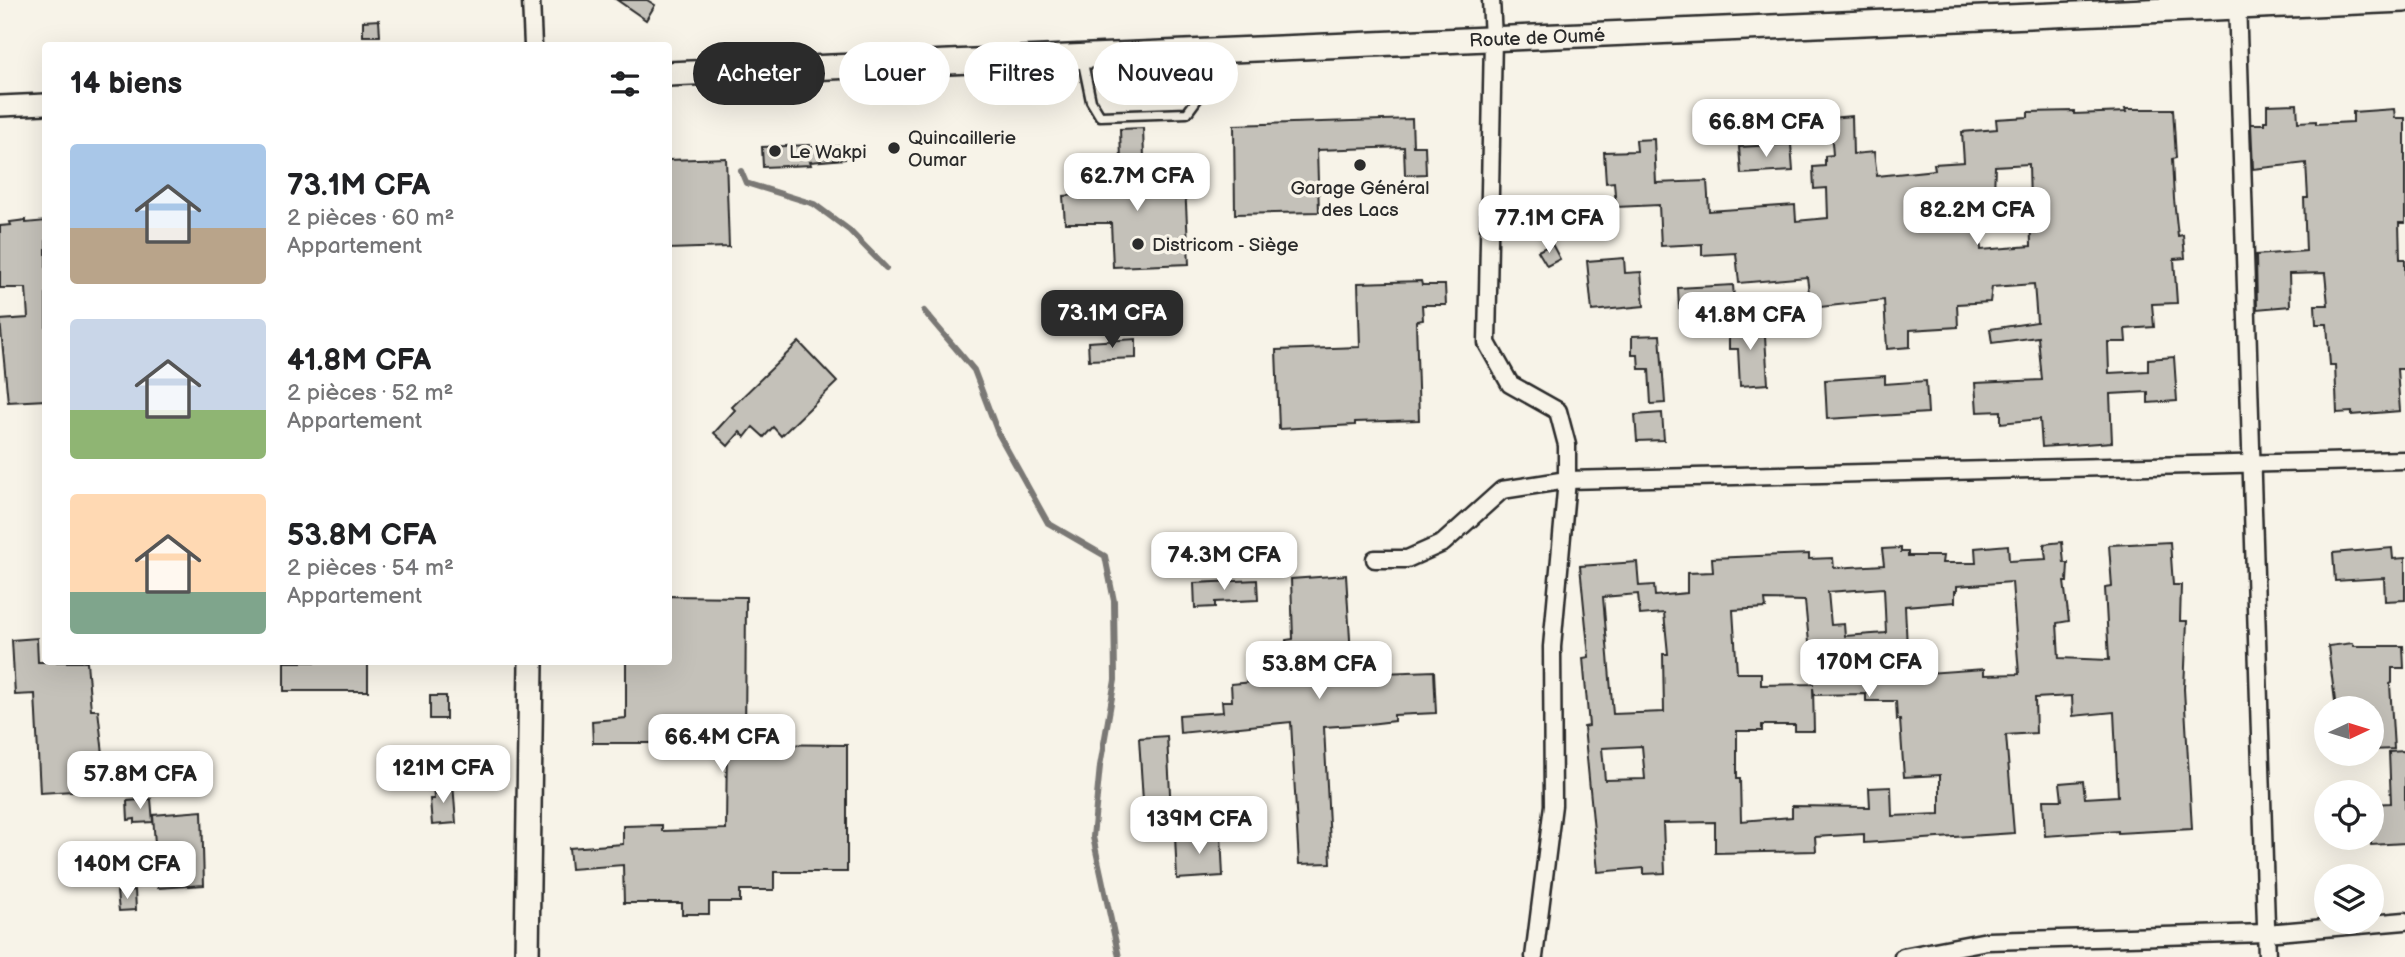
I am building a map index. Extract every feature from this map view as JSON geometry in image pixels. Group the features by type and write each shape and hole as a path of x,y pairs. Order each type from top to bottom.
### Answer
{"main road":[{"name":"Route de Oumé","path":"1238,49 2237,3 2404,0"},
{"name":"Route de Oumé","path":"672,74 1093,55"},
{"path":"527,957 531,665"}],"street":[{"path":"531,0 533,42"},
{"path":"1491,0 1493,38 1487,343 1510,384 1558,411 1567,445 1567,480 1552,647 1553,804 1534,957"},
{"path":"2237,3 2267,957"},
{"path":"0,106 42,104"},
{"path":"1375,559 1407,559 1443,543 1502,489 1567,480 2405,460"},
{"path":"1903,957 1987,941 2266,933 2405,921"}],"lane":[{"path":"1081,55 1093,104"},
{"path":"1093,105 1100,116 1188,113 1193,105"}],"building":[{"path":"617,0 647,0 655,5 646,20"},
{"path":"379,20 380,36 363,36 363,21"},
{"path":"2297,104 2298,122 2353,122 2353,112 2394,109 2395,118 2405,118 2405,223 2399,223 2400,259 2405,259 2405,369 2397,369 2400,411 2352,415 2352,412 2337,413 2335,365 2330,365 2327,324 2316,324 2315,305 2328,305 2325,273 2289,274 2290,306 2257,309 2256,255 2306,251 2304,198 2308,198 2306,163 2253,169 2251,124 2264,124 2264,121 2267,121 2267,105"},
{"path":"2125,109 2173,109 2176,158 2172,159 2174,199 2178,236 2183,235 2185,258 2174,259 2177,303 2152,304 2154,327 2125,329 2126,342 2108,342 2109,373 2148,371 2148,359 2174,357 2177,401 2148,403 2148,392 2110,394 2112,442 2042,447 2040,419 2001,423 2001,411 1977,412 1975,383 2042,380 2038,337 1992,343 1990,329 2037,322 2034,284 1992,287 1990,302 1957,304 1958,327 1910,330 1910,347 1887,349 1884,300 1811,308 1807,277 1739,283 1736,253 1702,255 1702,244 1661,246 1659,205 1616,207 1614,182 1606,183 1604,152 1637,151 1636,140 1654,139 1656,183 1707,181 1709,211 1795,205 1796,221 1828,218 1827,188 1814,189 1813,167 1825,166 1825,156 1833,155 1830,118 1852,116 1853,154 1874,152 1877,176 1935,170 1934,164 1964,162 1962,132 1997,129 1996,119 2028,117 2028,112 2126,112","holes":["2029,164 2031,246 1981,250 1978,195 1994,194 1995,166"]},
{"path":"1412,119 1413,146 1425,146 1426,174 1405,175 1404,147 1317,150 1319,212 1235,214 1234,125"},
{"path":"1143,128 1145,187 1185,185 1189,264 1113,267 1111,223 1065,223 1063,196 1122,192 1120,129"},
{"path":"1791,144 1793,171 1741,174 1739,147"},
{"path":"845,146 845,159 810,162 811,165 763,167 762,147"},
{"path":"726,158 729,247 672,249 672,160"},
{"path":"42,221 42,400 8,402 0,320 28,318 26,288 0,288 0,226 11,225 10,222"},
{"path":"1552,244 1560,259 1547,266 1538,251"},
{"path":"1624,258 1625,273 1641,272 1644,306 1592,311 1587,261"},
{"path":"1421,281 1422,285 1445,285 1446,305 1422,305 1423,320 1416,321 1419,420 1355,422 1355,425 1279,429 1276,350 1360,347 1358,283"},
{"path":"1733,285 1735,311 1711,313 1710,307 1679,309 1678,288"},
{"path":"1764,321 1768,384 1740,386 1738,349 1729,349 1729,323"},
{"path":"1660,335 1665,403 1651,404 1649,369 1639,369 1638,355 1632,355 1632,336"},
{"path":"1136,339 1136,358 1089,360 1088,342"},
{"path":"799,342 837,382 781,436 773,427 764,437 753,427 745,437 740,432 728,446 714,433 735,410 732,407"},
{"path":"1885,376 1885,384 1926,381 1928,413 1827,419 1825,380"},
{"path":"1662,413 1664,440 1637,441 1635,415"},
{"path":"2062,542 2064,563 2068,563 2067,582 2064,582 2069,621 2057,623 2059,658 2109,660 2105,588 2112,587 2109,545 2170,542 2173,585 2181,585 2180,621 2187,621 2184,689 2192,829 2045,836 2043,800 2062,800 2060,783 2083,781 2085,798 2118,796 2114,712 2073,716 2072,696 2035,698 2036,733 2006,735 2014,833 1864,843 1864,834 1815,837 1816,851 1715,853 1715,822 1663,823 1665,873 1644,874 1644,868 1598,872 1584,727 1589,726 1583,658 1589,657 1580,566 1637,562 1639,586 1654,585 1655,596 1687,593 1687,573 1713,572 1712,558 1809,554 1809,559 1833,558 1834,568 1884,565 1882,549 1901,548 1901,552 1908,552 1908,556 1943,556 1942,563 1976,563 1975,548 2008,545 2009,561 2046,559 2044,544","holes":["2012,582 2019,674 1984,675 1984,669 1884,676 1882,651 1907,648 1905,606 1955,602 1957,586","1884,588 1886,633 1845,636 1844,624 1831,625 1828,592","1638,594 1640,615 1664,613 1668,654 1663,654 1664,712 1613,714 1603,597","1765,600 1805,601 1813,684 1761,685 1761,673 1737,673 1733,610 1766,608","1813,688 1814,695 1866,694 1866,701 1896,701 1904,777 1940,775 1940,814 1892,816 1891,787 1869,788 1870,807 1792,806 1792,817 1741,821 1740,779 1737,779 1737,731 1762,731 1762,725 1795,725 1795,731 1814,731","1642,746 1645,779 1605,780 1602,748"]},
{"path":"2392,548 2393,559 2405,558 2405,600 2385,601 2384,578 2335,581 2333,553"},
{"path":"1346,575 1352,671 1356,671 1356,674 1434,671 1436,713 1394,715 1394,721 1324,727 1331,863 1299,864 1291,722 1180,733 1179,715 1223,712 1222,701 1232,701 1231,684 1288,679 1286,640 1293,639 1291,579"},
{"path":"1257,580 1258,600 1215,602 1215,607 1195,608 1194,583"},
{"path":"672,596 746,597 745,744 847,745 847,872 774,872 774,890 740,890 740,902 709,902 709,914 682,914 682,903 624,903 623,865 571,869 569,848 623,844 623,826 662,825 662,831 726,829 727,740 593,743 592,721 626,718 626,665 672,665"},
{"path":"37,638 38,662 42,662 42,665 87,665 91,710 98,710 107,789 40,793 35,694 15,695 12,640"},
{"path":"2353,643 2354,646 2403,646 2404,668 2392,668 2390,684 2394,749 2384,749 2384,696 2334,696 2328,646"},
{"path":"284,665 368,665 368,691 284,691"},
{"path":"430,696 446,696 446,719 430,719"},
{"path":"1167,736 1172,831 1145,833 1139,738"},
{"path":"2405,751 2405,843 2384,844 2384,803 2391,803 2389,752"},
{"path":"453,783 456,823 432,825 430,799 434,799 433,785"},
{"path":"151,799 153,822 135,823 135,819 128,820 127,801"},
{"path":"202,811 204,885 158,888 153,815"},
{"path":"1221,834 1223,876 1177,879 1175,836"},
{"path":"135,890 136,910 119,911 117,892"}],"waterway":[{"path":"741,171 746,183 814,204 849,230 886,268"},
{"path":"924,311 974,370 998,433 1048,523 1105,556 1114,601 1115,680 1100,766 1093,837 1119,957"}],"place":[{"name":"Quincaillerie Oumar","path":"894,148"},
{"name":"Le Wakpi","path":"775,151"},
{"name":"Garage Général des Lacs","path":"1360,165"},
{"name":"Districom - Siège","path":"1138,244"}]}
